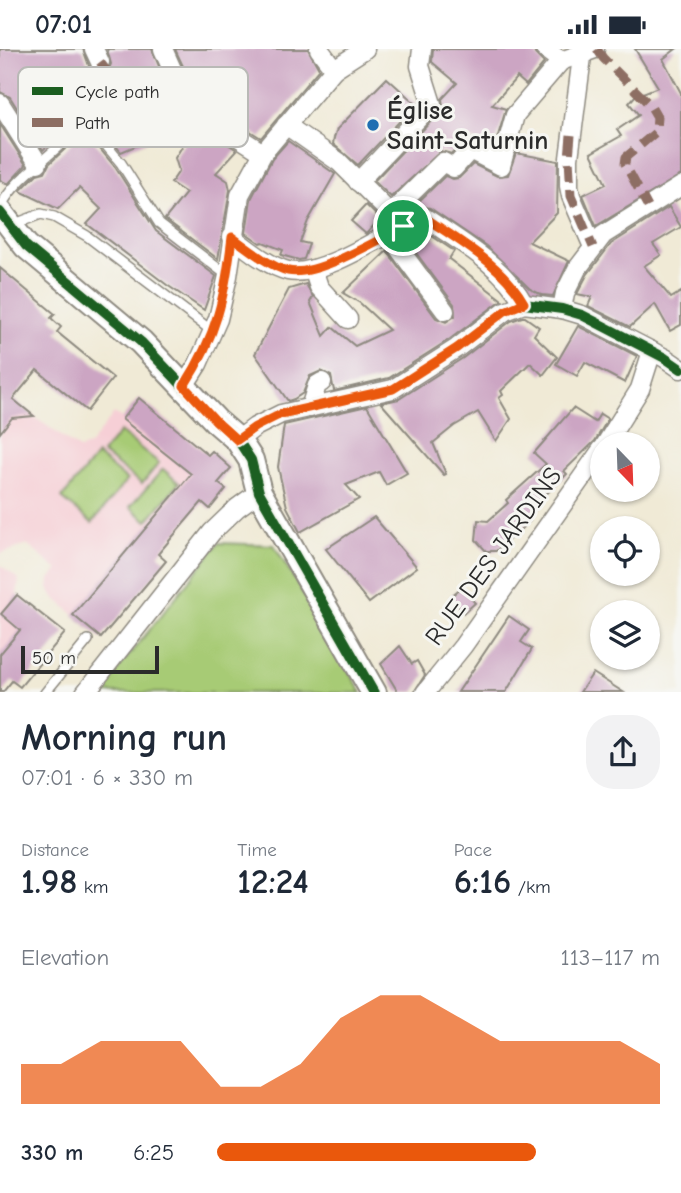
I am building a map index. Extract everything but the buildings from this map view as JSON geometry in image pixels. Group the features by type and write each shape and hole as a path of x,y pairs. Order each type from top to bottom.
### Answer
{"main road":[{"path":"3,215 26,246 141,342 237,440 251,460 259,492 374,692"}],"street":[{"path":"163,49 171,67"},
{"path":"319,49 334,69"},
{"path":"184,386 198,364 218,319 228,276 240,195 263,153 286,125 334,69 365,49"},
{"path":"358,182 432,104 420,66 422,49"},
{"path":"545,49 561,61"},
{"path":"394,225 443,162 454,168 470,150 501,166 515,115 561,61 586,51"},
{"path":"586,51 571,135 569,186 593,247"},
{"path":"0,103 18,131"},
{"path":"286,125 339,162 358,182 394,225 446,311"},
{"path":"248,143 263,153"},
{"path":"28,147 38,163"},
{"path":"562,309 565,293 577,269 603,235 681,185"},
{"path":"232,237 262,258 289,271 316,269 394,225 424,217 477,253 516,289 524,303"},
{"path":"316,269 319,287 348,319"},
{"path":"237,440 281,414 393,389 457,348 505,311 524,303 582,315 681,369"},
{"path":"614,432 640,389 652,351"},
{"path":"310,408 317,385 322,383"},
{"name":"RUE DES JARDINS","path":"425,692 463,646 590,466"},
{"path":"85,692 212,532 259,492"}],"lane":[{"path":"60,147 38,163 5,199 3,215 41,214 54,217 87,236 212,331"},
{"path":"108,147 121,163 159,223 228,276"},
{"path":"45,692 88,640"}],"shaded area":[{"path":"139,398 208,454 212,451 231,468 219,482 226,490 210,509 202,503 159,554 166,561 117,619 109,613 100,624 107,631 101,638 54,597 49,589 50,579 58,570 27,545 0,554 0,414 32,415 79,449 89,446 114,413 122,418"},
{"path":"0,565 19,579 17,595 65,633 20,687 12,681 4,692 0,692"}],"green space":[{"path":"120,432 159,463 142,484 102,453"},
{"path":"97,455 127,480 92,523 62,498"},
{"path":"163,469 179,483 147,521 130,507"},
{"path":"219,543 274,545 361,692 100,692"}],"marked path":[{"path":"597,49 650,105 657,117 656,132 626,157 625,164 648,207"},
{"path":"100,62 104,67"},
{"path":"571,135 571,196 593,247"}],"cycle path":[{"path":"0,212 26,246 141,342 216,421 238,440 251,460 259,492 373,692"},
{"path":"238,440 255,427 281,414 393,389 457,348 505,311 524,304 562,309 582,315 681,369"}],"place":[{"name":"Église Saint-Saturnin","path":"373,125"}],"route":[{"path":"424,217 477,253 516,289 524,303 505,311 457,348 393,389 281,414 237,440 184,386 198,364 218,319 228,276 232,237 262,258 289,271 318,269 403,226 424,217"}]}
